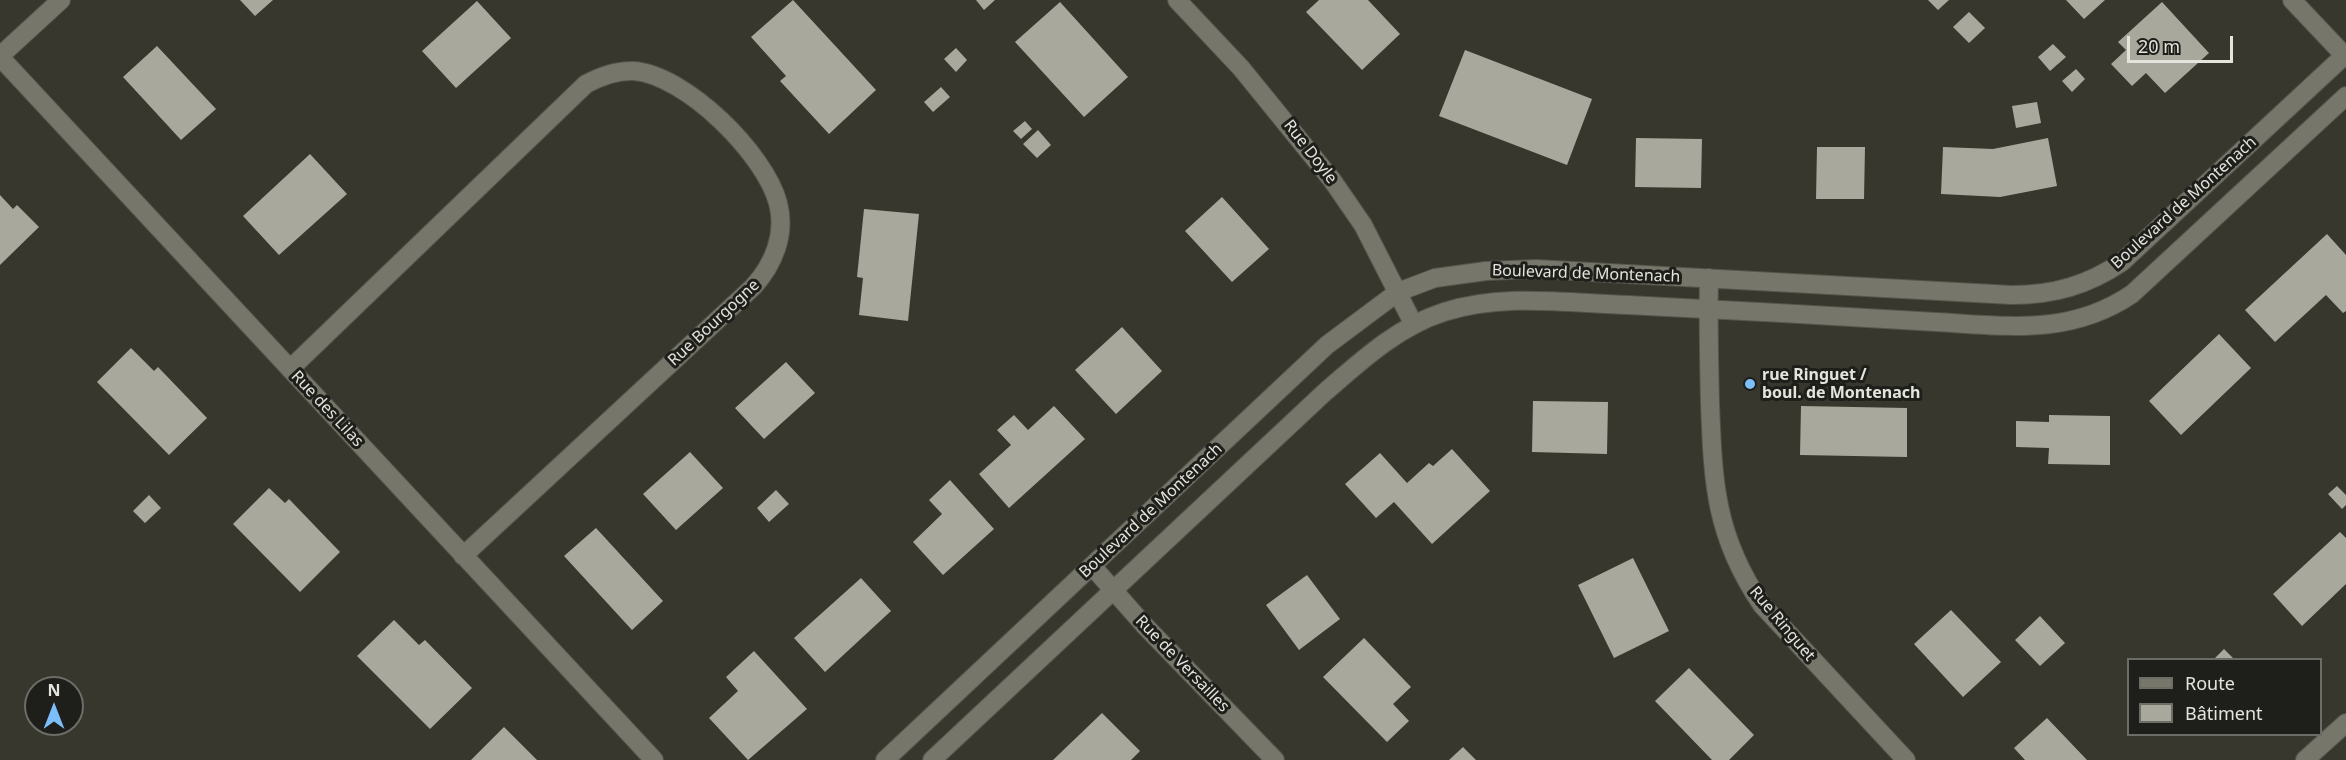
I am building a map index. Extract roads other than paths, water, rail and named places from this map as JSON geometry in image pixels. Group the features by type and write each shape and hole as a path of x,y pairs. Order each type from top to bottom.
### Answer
{"street":[{"path":"0,57 61,0"},
{"name":"Rue Doyle","path":"1178,0 1248,76 1332,180 1363,225 1414,325"},
{"path":"2292,0 2346,56"},
{"name":"Boulevard de Montenach","path":"885,760 1327,345 1398,292 1435,278 1486,271 1536,269 2012,295 2046,294 2078,286 2108,271 2129,256 2346,56"},
{"name":"Rue des Lilas","path":"0,57 654,760"},
{"name":"Rue Bourgogne","path":"290,369 570,98 591,81 608,73 621,71 658,76 696,99 723,123 769,181 778,204 781,230 777,249 769,267 753,287 463,556"},
{"name":"Boulevard de Montenach","path":"932,760 1325,392 1384,342 1441,312 1504,301 1708,309 1988,325 2049,325 2084,318 2117,304 2132,294 2346,96"},
{"name":"Rue Ringuet","path":"1709,278 1714,487 1731,549 1750,587 1769,613 1906,760"},
{"name":"Rue de Versailles","path":"1092,566 1112,590 1275,760"},
{"path":"2306,760 2346,723"}],"place":[{"name":"rue Ringuet / boul. de Montenach","path":"1750,384"}]}
